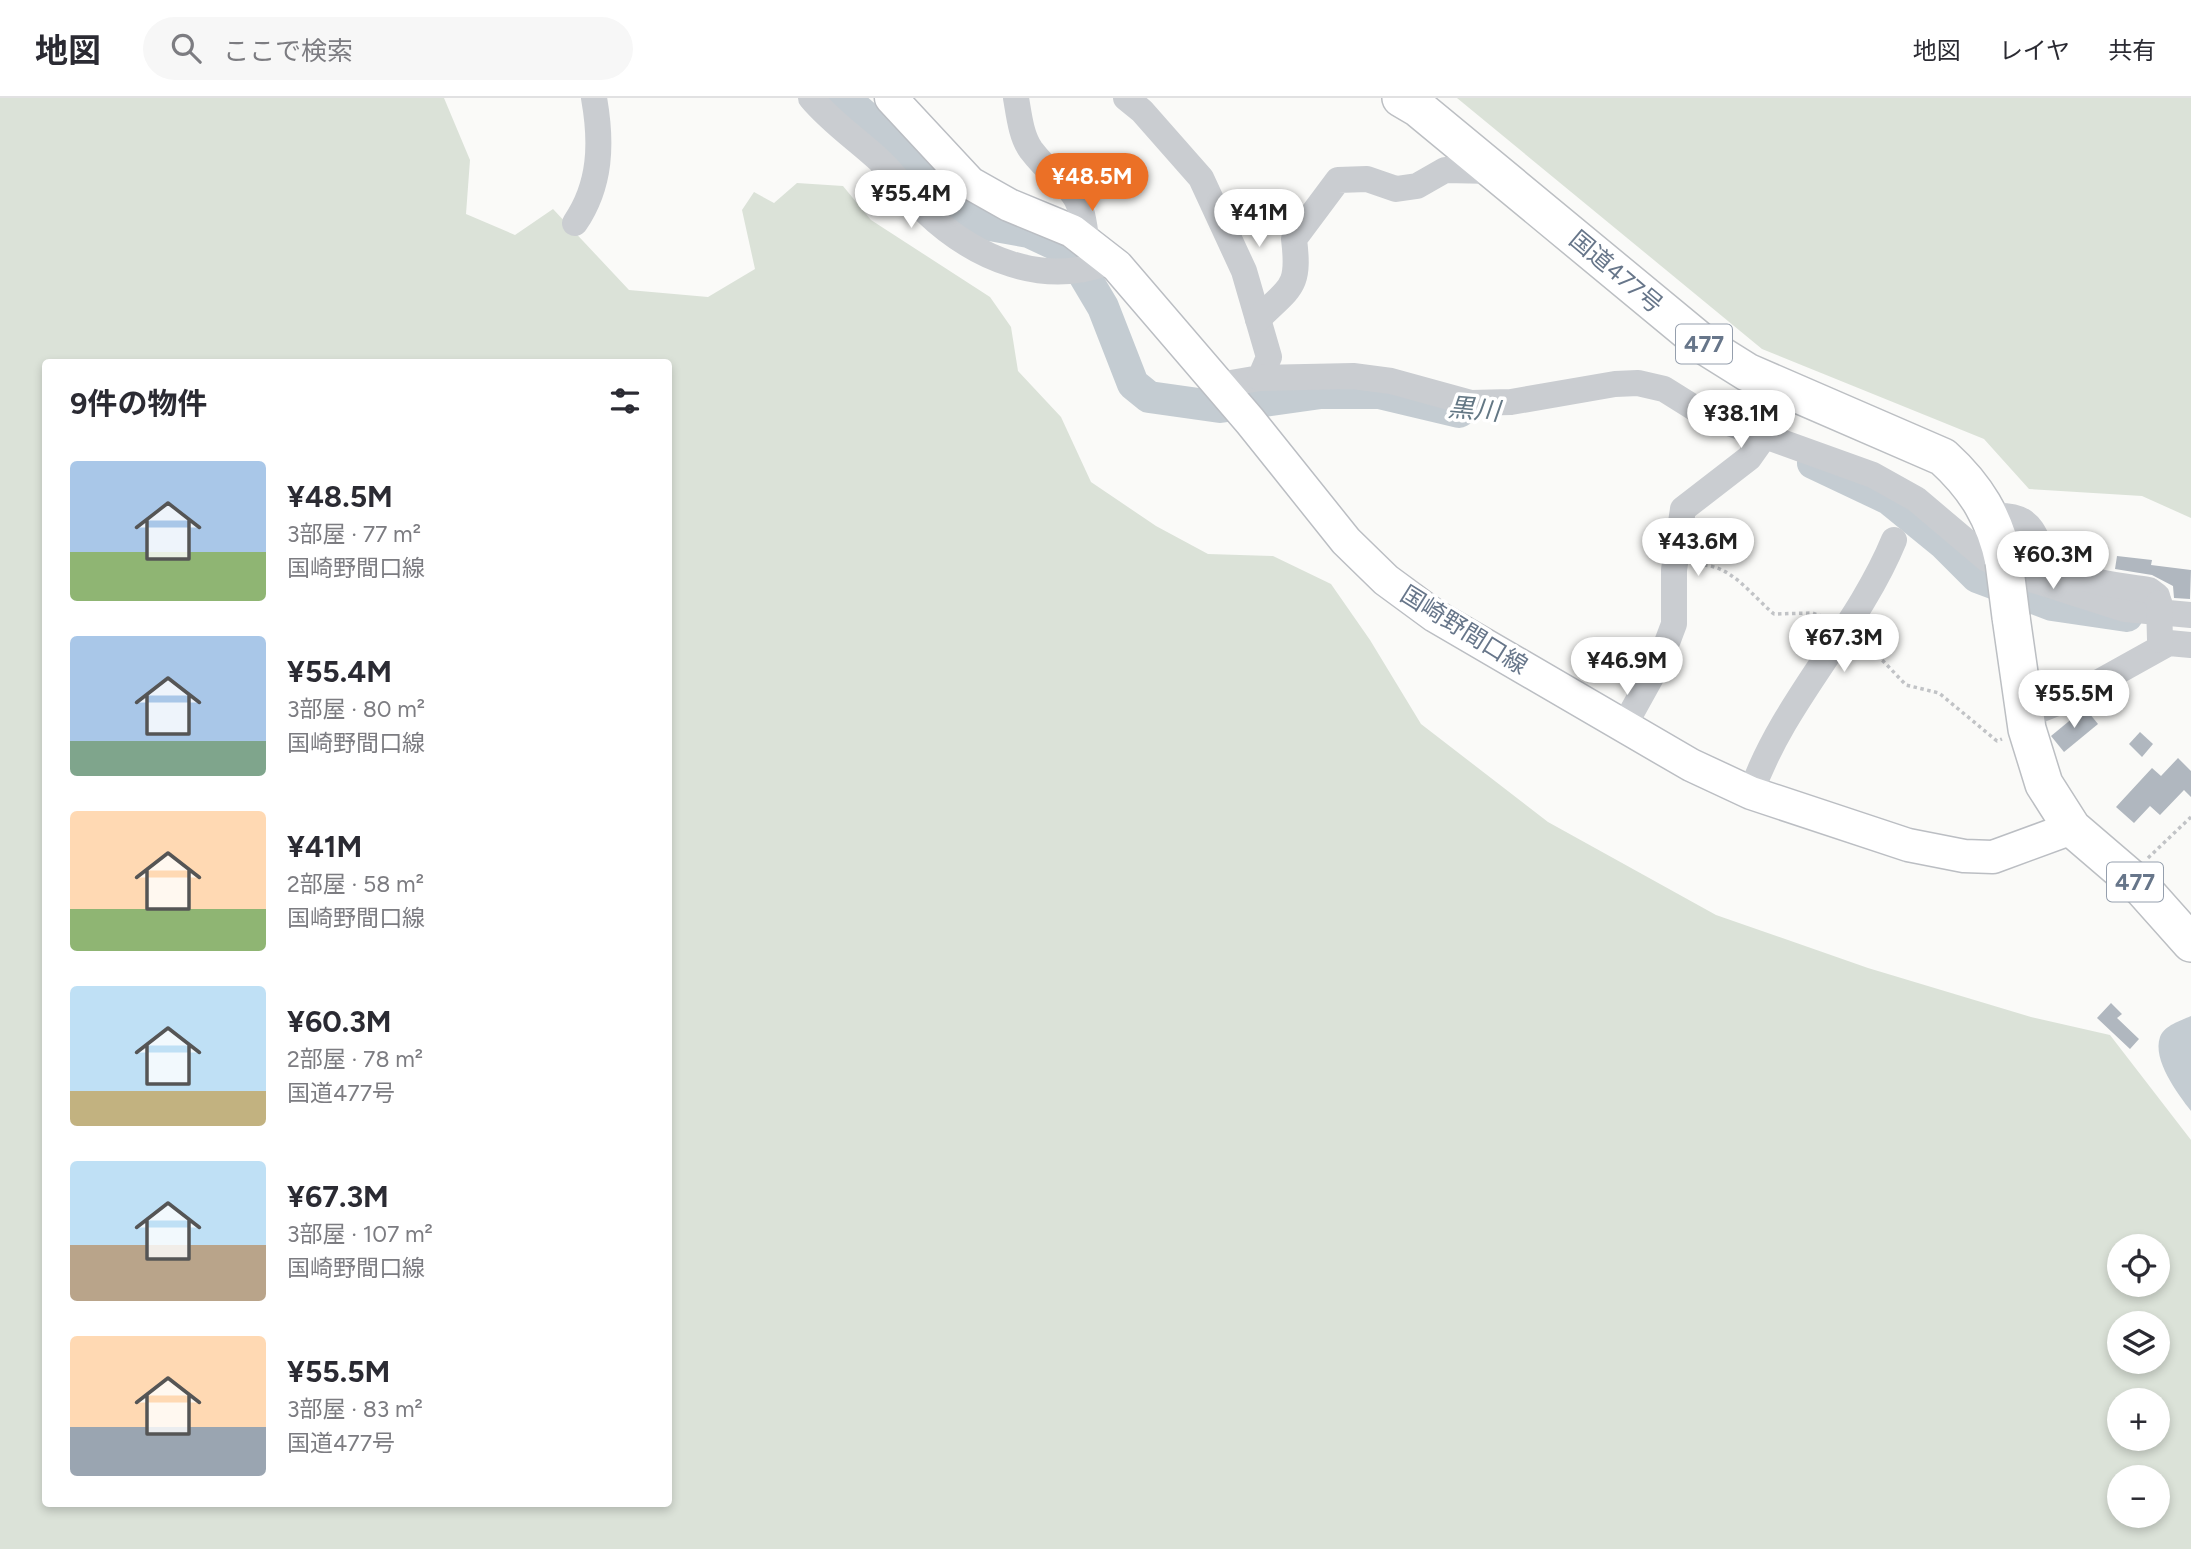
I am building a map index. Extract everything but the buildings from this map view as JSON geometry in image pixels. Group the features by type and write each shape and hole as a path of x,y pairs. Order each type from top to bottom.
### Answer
{"highway":[{"name":"国道477号","path":"1401,98 1707,347 1747,372 1943,457 1967,479 1990,516 1998,535 2027,729 2044,784 2072,828 2129,877 2191,943"}],"main road":[{"name":"国崎野間口線","path":"891,98 970,183 1097,256 1224,391 1346,541 1386,580 1435,616 1691,765 1751,793 1908,845 1964,856 1993,857 2072,828"}],"street":[{"path":"575,223 589,203 595,183 598,154 594,98"},
{"path":"811,98 831,122 880,160 925,212 956,236 993,260 1028,270 1061,272 1097,256 1077,197 1024,138 1016,98"},
{"path":"1126,98 1142,111 1201,178 1244,271 1258,319 1269,357 1259,378"},
{"path":"1258,319 1295,282 1298,268 1294,239 1338,180 1367,178 1396,189 1417,186 1446,170 1494,171"},
{"path":"1224,391 1259,378 1353,376 1391,381 1471,402 1511,402 1583,388 1638,383 1664,389 1704,414 1766,434 1873,475 1906,493 1973,544 1987,559 2034,580 2125,609 2191,615"},
{"path":"1624,726 1660,661 1674,624 1674,570 1683,509 1749,458 1766,434"},
{"path":"1990,516 2011,514 2027,522 2046,556 2064,570 2150,590 2157,597 2158,603 2159,645"},
{"path":"1751,793 1762,760 1849,625 1885,563 1894,540"},
{"path":"2027,715 2072,697 2159,645 2191,645"}],"path":[{"path":"2129,877 2191,817"}],"shaded area":[{"path":"0,98 444,98 470,160 466,214 515,235 553,209 629,290 708,297 755,269 742,210 754,192 774,203 797,183 843,186 871,220 990,297 1011,327 1018,371 1061,417 1091,482 1156,526 1208,554 1273,556 1331,584 1370,640 1421,724 1548,822 1716,915 1868,968 2031,1017 2110,1035 2191,1140 2191,1549 0,1549"},
{"path":"1457,98 2191,98 2191,518 2142,496 2029,489 1984,439 1762,349"},
{"path":"2191,1016 2191,1111 2163,1066 2159,1046 2165,1029"}],"waterway":[{"name":"黒川","path":"844,98 917,161 951,202 973,222 1029,232 1061,247 1084,275 1103,307 1133,384 1149,397 1220,407 1321,393 1379,393 1459,412"},
{"name":"黒川","path":"1813,463 1889,499 1943,543 1977,577 2052,605 2127,616"}]}
